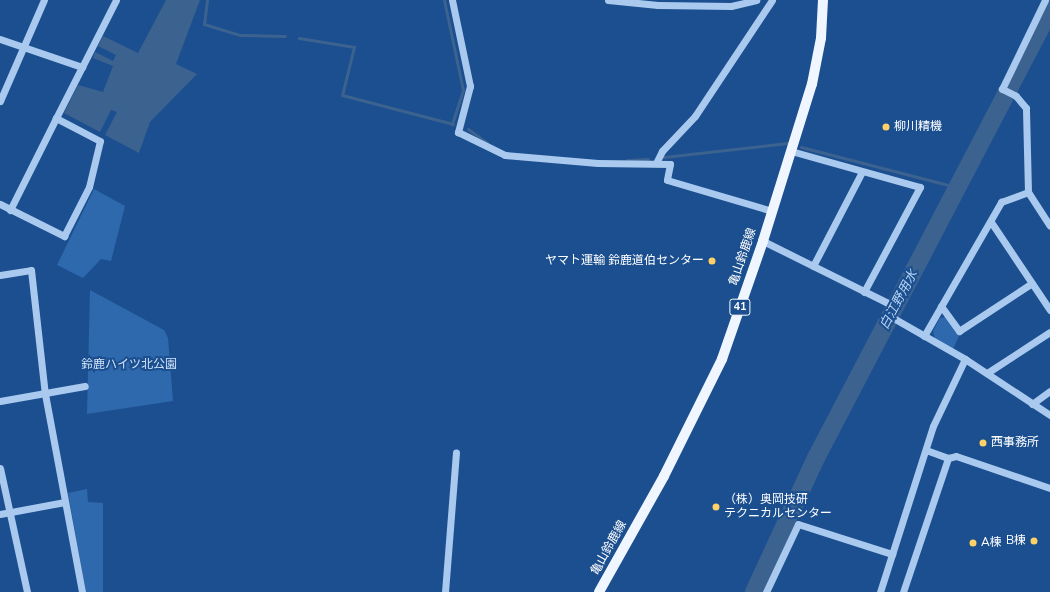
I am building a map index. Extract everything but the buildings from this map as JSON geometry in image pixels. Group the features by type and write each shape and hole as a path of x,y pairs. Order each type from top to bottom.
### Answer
{"main road":[{"name":"亀山鈴鹿線","path":"600,592 664,476 722,359 763,241 812,84 821,38 823,0"}],"street":[{"path":"0,101 44,0"},
{"path":"10,210 116,0"},
{"path":"452,0 470,86 458,132 505,155 606,164 670,164 667,180 772,211"},
{"path":"608,0 658,5 731,6 756,0"},
{"path":"656,163 662,151 695,116 772,0"},
{"path":"1045,0 1002,89 1024,103 1026,108 1028,192 1050,226"},
{"path":"0,39 82,67"},
{"path":"0,204 64,236 90,187 100,141 56,118"},
{"path":"791,151 920,187 864,292"},
{"path":"813,266 862,172"},
{"path":"924,336 1001,202 1028,192"},
{"path":"990,222 1049,307"},
{"path":"763,241 888,303"},
{"path":"0,275 31,270 45,394 82,592"},
{"path":"941,306 959,331 1032,283"},
{"path":"895,319 966,359 1050,415"},
{"path":"987,373 1050,332"},
{"path":"880,592 933,426 966,359"},
{"path":"0,401 85,386"},
{"path":"1032,404 1050,391"},
{"path":"926,450 948,458 956,456 1050,488"},
{"path":"444,592 456,452"},
{"path":"903,592 948,458"},
{"path":"0,468 27,592"},
{"path":"0,514 65,502"},
{"path":"766,592 798,524 892,554"}],"green space":[{"path":"94,189 125,206 111,261 101,259 83,278 57,265"},
{"name":"鈴鹿ハイツ北公園","path":"90,290 164,330 168,338 173,401 87,414"},
{"path":"946,317 959,336 953,349 935,339 933,331 940,318"},
{"path":"87,489 88,502 103,503 103,592 86,592 68,493"}],"shaded area":[{"path":"166,0 200,0 176,64 197,74 150,122 139,153 105,135 117,112 111,110 100,132 64,113 78,85 103,92 113,66 93,58 95,52 113,61 116,55 98,46 103,36 138,53"}],"waterway":[{"path":"207,0 204,24 240,35 285,36"},
{"path":"444,0 463,90 452,124"},
{"name":"白江野用水","path":"754,592 816,458 1050,10"},
{"path":"299,38 354,47 342,95 453,124"},
{"path":"468,129 487,143"},
{"path":"664,157 787,143"},
{"path":"801,147 959,188"},
{"path":"627,160 648,159"}],"place":[{"name":"柳川精機","path":"886,127"},
{"name":"ヤマト運輸 鈴鹿道伯センター","path":"712,261"},
{"name":"西事務所","path":"983,443"},
{"name":"（株）奥岡技研 テクニカルセンター","path":"716,507"},
{"name":"B棟","path":"1034,541"},
{"name":"A棟","path":"973,543"}]}
